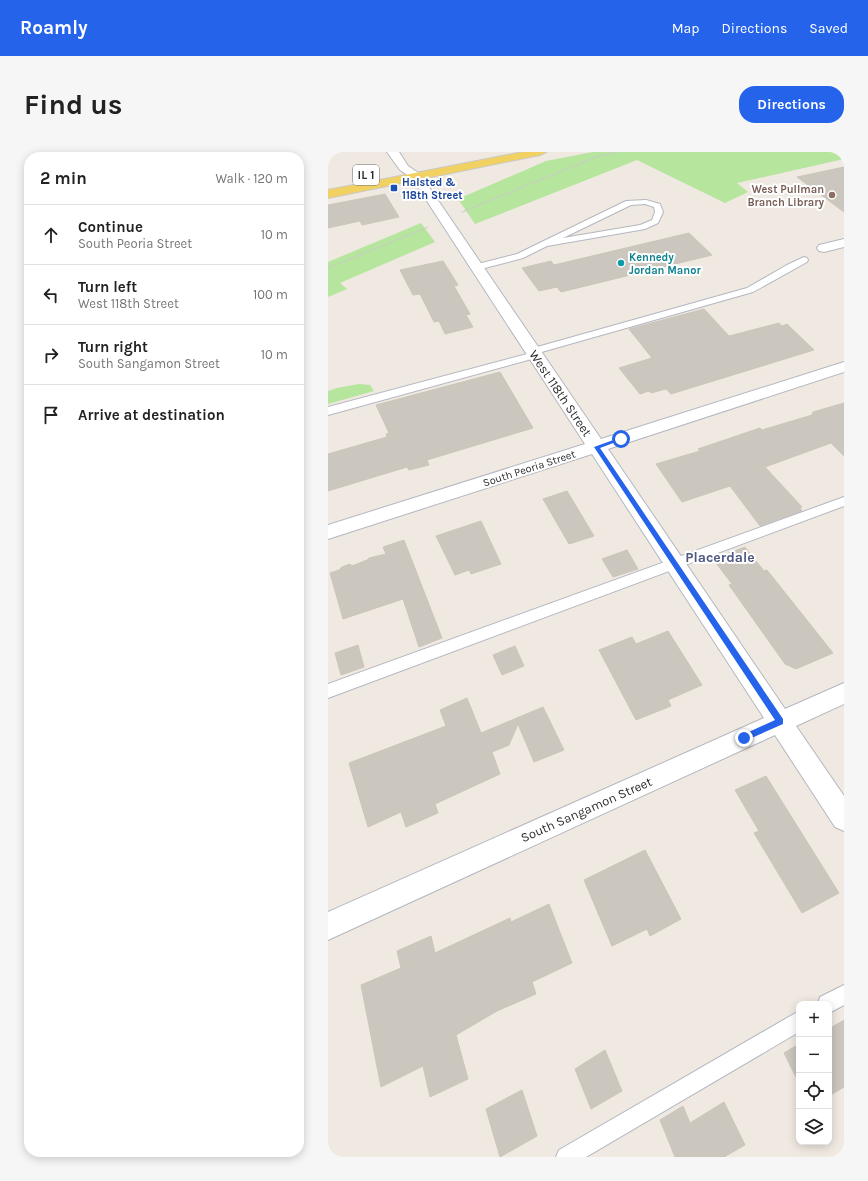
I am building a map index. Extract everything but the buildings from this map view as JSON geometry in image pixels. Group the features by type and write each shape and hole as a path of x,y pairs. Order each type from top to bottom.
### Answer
{"main road":[{"name":"IL 1","path":"328,194 488,152"},
{"name":"IL 1","path":"328,183 540,152"}],"street":[{"name":"West 118th Street","path":"393,152 410,172 477,267 844,818"},
{"path":"824,248 844,243"},
{"name":"South Peoria Street","path":"328,532 844,367"},
{"name":"South Sangamon Street","path":"328,926 844,693"}],"lane":[{"path":"477,267 520,256 629,202 646,202 657,206 659,212 655,221 642,227 545,244"},
{"path":"328,411 750,290 765,283 790,266 804,260"},
{"path":"328,691 844,501"},
{"path":"832,1001 844,994"},
{"path":"566,1157 796,1023"}],"path":[{"path":"462,212 596,157 618,152"},
{"path":"328,268 431,225"}],"green space":[{"path":"593,152 835,152 844,159 737,183 748,192 725,203 637,160 475,224 458,199 546,161"},
{"path":"421,223 435,242 340,283 347,289 328,297 328,262"},
{"path":"359,384 370,385 374,391 328,404 328,391"}],"place":[{"name":"Halsted & 118th Street","path":"394,188"},
{"name":"West Pullman Branch Library","path":"832,195"},
{"name":"Kennedy Jordan Manor","path":"621,263"}],"district":[{"name":"Placerdale","path":"720,557"}],"route":[{"path":"621,439 597,447 780,722 744,738"}]}
